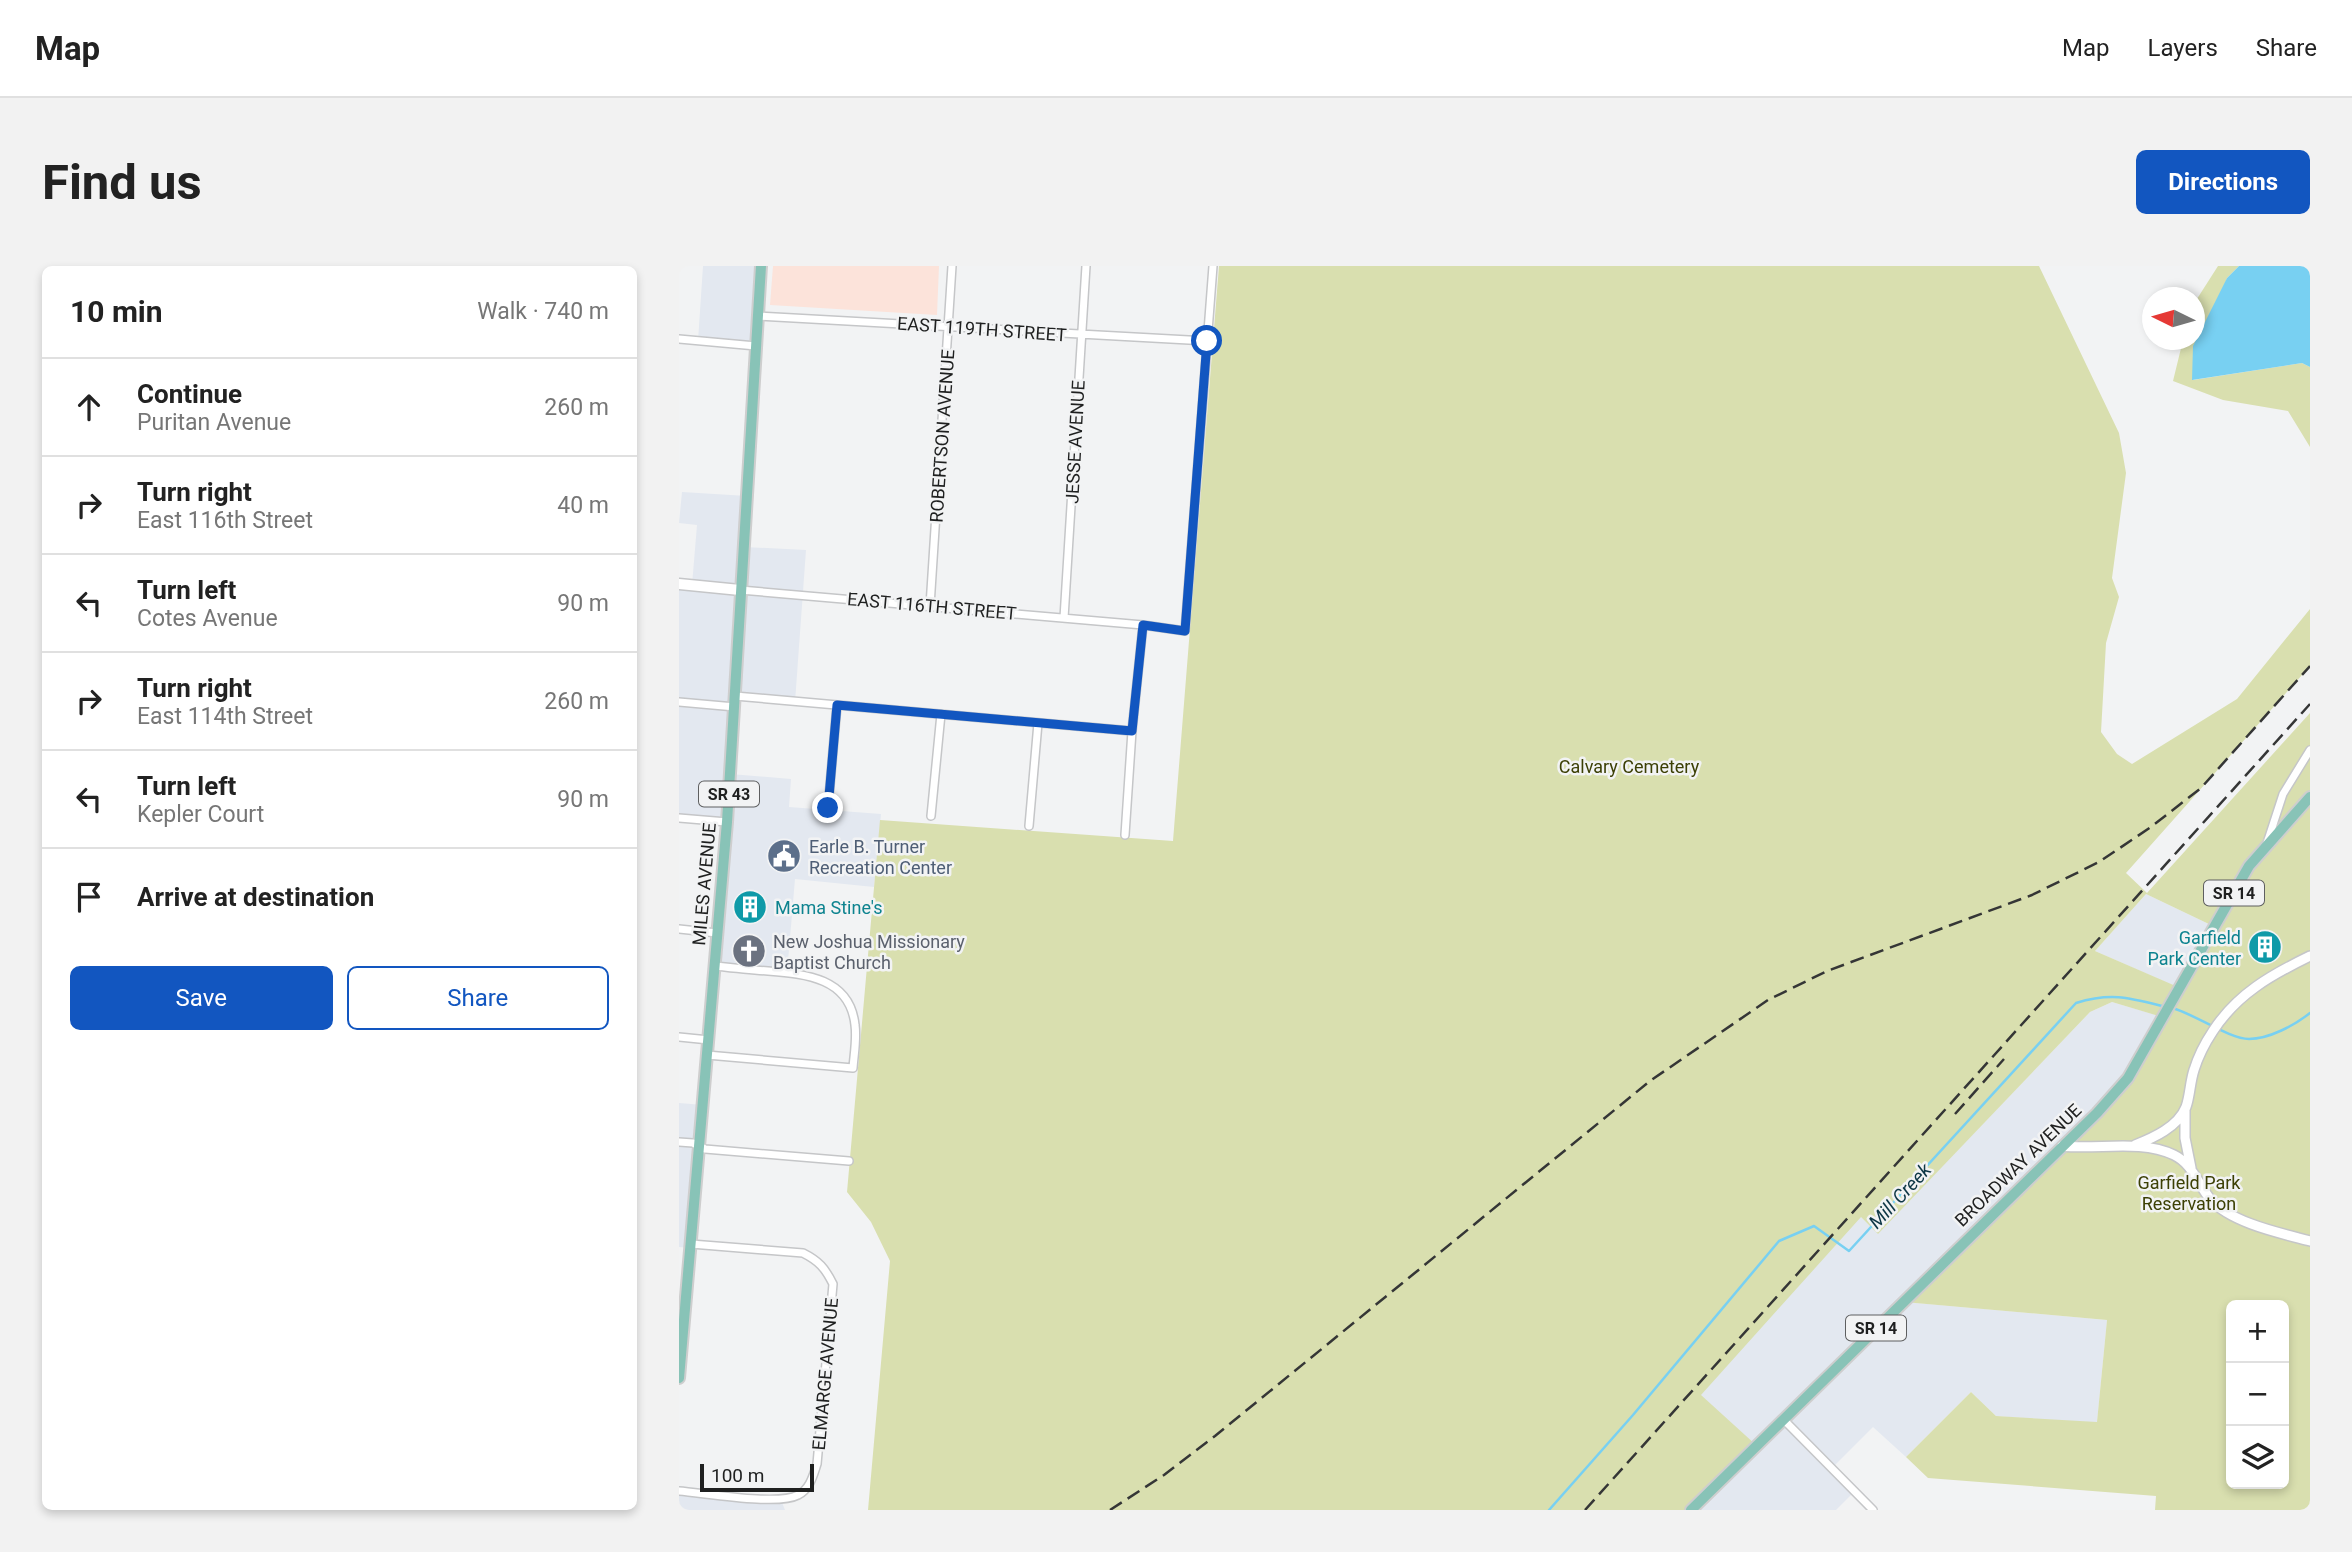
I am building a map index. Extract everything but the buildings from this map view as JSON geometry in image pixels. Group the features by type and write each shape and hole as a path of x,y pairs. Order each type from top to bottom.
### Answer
{"main road":[{"name":"MILES AVENUE","path":"679,1378 687,1246 709,1040 727,822 761,266"},
{"name":"EAST 116TH STREET","path":"679,584 740,590"},
{"name":"BROADWAY AVENUE","path":"1691,1510 2128,1078 2249,866 2310,797"}],"street":[{"name":"ROBERTSON AVENUE","path":"930,606 952,266"},
{"name":"JESSE AVENUE","path":"1064,618 1086,266"},
{"path":"1207,341 1213,266"},
{"name":"EAST 119TH STREET","path":"757,316 1207,341"},
{"path":"679,339 756,346"},
{"name":"EAST 116TH STREET","path":"740,590 1143,625 1185,631 1207,341"},
{"path":"1125,835 1143,625"},
{"path":"679,702 837,705 1132,731"},
{"path":"828,808 837,705"},
{"path":"931,816 941,714"},
{"path":"1029,826 1038,723"},
{"path":"2265,847 2283,794 2310,750"},
{"path":"679,818 727,822"},
{"path":"679,929 717,933"},
{"path":"2310,956 2274,973 2241,997 2220,1021 2194,1070 2185,1109 2185,1138 2191,1168 2213,1202 2241,1220 2310,1241"},
{"path":"707,1055 853,1068 855,1024 849,1004 836,988 818,978 801,974 715,966"},
{"path":"679,1037 709,1040"},
{"path":"2133,1146 2167,1129 2185,1109"},
{"path":"679,1142 849,1161"},
{"path":"2062,1146 2133,1146 2158,1149 2175,1156 2191,1168"},
{"name":"ELMARGE AVENUE","path":"679,1491 781,1500 799,1495 811,1483 817,1464 833,1284 825,1268 815,1259 803,1254 687,1246"},
{"path":"1783,1419 1873,1510"}],"shaded area":[{"path":"703,266 761,266 756,346 698,341"},
{"path":"773,266 939,266 937,315 770,305"},
{"path":"682,492 747,496 744,547 806,550 795,702 735,696 730,774 791,779 789,807 881,814 874,887 795,879 787,973 715,966 727,822 679,818 679,584 692,585 697,525 679,523"},
{"path":"2146,894 2213,926 2179,988 2095,951"},
{"path":"2112,1002 2163,1017 2128,1078 1905,1302 2107,1320 2097,1423 1996,1416 1971,1392 1906,1457 1873,1427 1832,1468 1855,1491 1836,1510 1617,1510 1603,1497 1858,1214 1878,1233 2090,1012"},
{"path":"679,1103 703,1105 690,1248 679,1247"},
{"path":"679,1491 781,1500 785,1510 679,1510"}],"green space":[{"name":"Calvary Cemetery","path":"1219,266 2039,266 2119,433 2126,473 2112,578 2119,597 2106,643 2101,732 2117,754 2132,764 2237,699 2310,609 2310,666 2126,873 2147,893 2310,713 2310,1510 2155,1510 2156,1496 1928,1478 1906,1457 1971,1392 1996,1416 2097,1422 2107,1320 1904,1302 2128,1078 2162,1017 2112,1002 2090,1012 1878,1234 1861,1217 1701,1395 1756,1445 1691,1510 868,1510 890,1261 871,1222 847,1192 880,820 1173,841","holes":["2146,894 2213,926 2178,987 2095,951"]},
{"path":"2218,266 2239,266 2227,278 2205,344 2205,287"},
{"path":"2181,350 2203,350 2193,380 2302,363 2310,367 2310,447 2288,411 2223,400 2173,381"}],"water":[{"path":"2239,266 2310,266 2310,367 2302,363 2192,380 2193,350 2205,350 2205,322 2227,278"}],"waterway":[{"name":"Mill Creek","path":"1549,1510 1633,1415 1779,1241 1814,1226 1849,1251 2076,1003 2111,997 2166,1007"},
{"name":"Mill Creek","path":"2172,1008 2232,1035 2249,1039 2265,1037 2310,1013"}],"railway":[{"path":"1110,1510 1164,1475 1215,1436 1650,1081 1768,1000 1827,971 2032,895 2099,862 2151,827 2201,788 2310,666"},
{"path":"1585,1510 2310,704"},
{"path":"1955,1114 2004,1059"}],"place":[{"name":"Earle B. Turner Recreation Center","path":"784,856"},
{"name":"Mama Stine's","path":"750,907"},
{"name":"Garfield Park Center","path":"2265,947"},
{"name":"New Joshua Missionary Baptist Church","path":"749,951"}],"route":[{"path":"828,808 837,705 1132,731 1143,625 1185,631 1207,341"}],"park label":[{"name":"Garfield Park Reservation","path":"2189,1192"}]}
